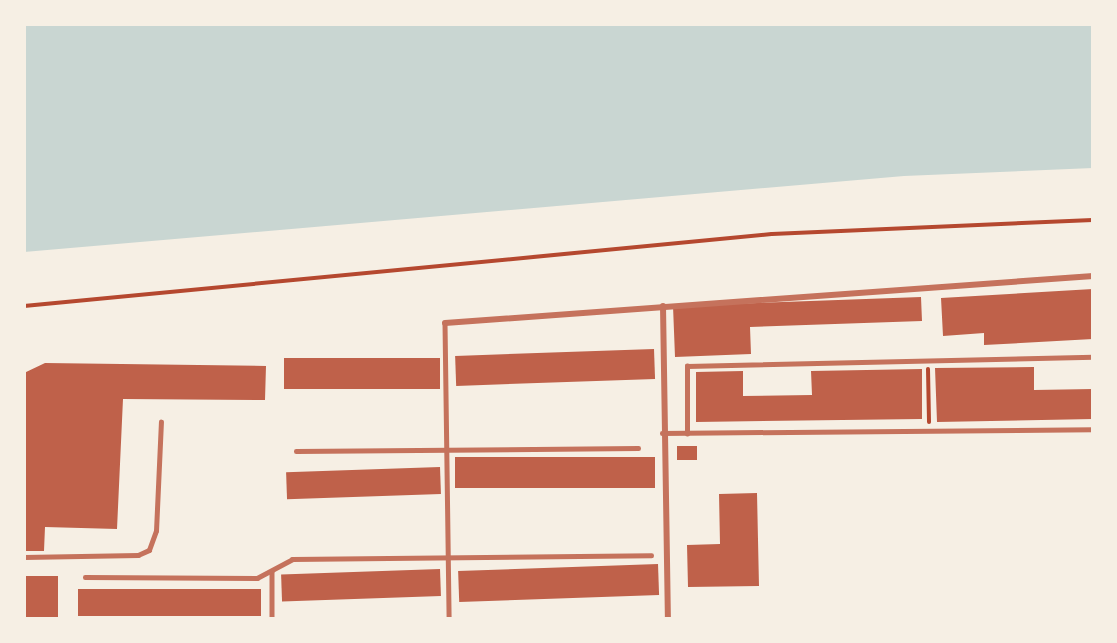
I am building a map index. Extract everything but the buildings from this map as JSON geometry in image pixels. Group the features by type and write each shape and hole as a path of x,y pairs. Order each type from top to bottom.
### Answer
{"street":[{"path":"445,323 1093,276"},
{"path":"663,306 662,434 668,619"}],"lane":[{"path":"445,323 448,619"},
{"path":"687,434 687,366 1093,357"},
{"path":"24,557 138,555 149,550 156,531 161,422"},
{"path":"662,434 1093,429"},
{"path":"296,451 638,448"},
{"path":"85,578 257,578 272,572 292,559 651,555"},
{"path":"272,572 272,619"}],"path":[{"path":"24,306 772,234 1093,220"},
{"path":"928,361 929,431"}],"shaded area":[{"path":"24,24 1093,24 1093,168 904,176 24,252"}]}
